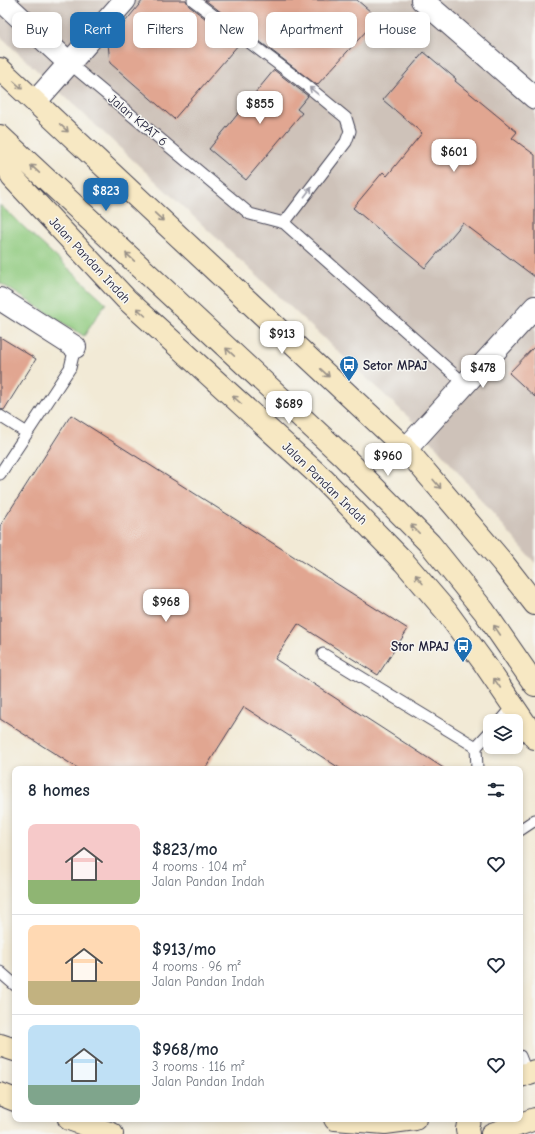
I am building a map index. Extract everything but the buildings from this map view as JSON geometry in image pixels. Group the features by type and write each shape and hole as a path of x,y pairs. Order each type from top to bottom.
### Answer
{"main road":[{"path":"0,69 36,101 406,449 503,563 535,604"},
{"path":"0,136 344,457 430,544 484,611 535,685"},
{"name":"Jalan Pandan Indah","path":"0,141 12,177 126,299 323,479 404,562 446,611 484,663 507,714"},
{"name":"Jalan Pandan Indah","path":"523,728 535,738"},
{"path":"0,1045 12,1049"},
{"path":"0,1094 12,1099"},
{"path":"495,1130 535,1119"},
{"path":"78,1122 112,1134"},
{"path":"373,1122 393,1122"},
{"path":"468,1122 468,1134"},
{"path":"527,1134 535,1124"}],"street":[{"name":"Jalan KPAT 6","path":"1,0 69,63"},
{"path":"36,101 125,0"},
{"path":"422,0 535,98"},
{"path":"0,299 74,347"},
{"path":"406,449 535,307"}],"lane":[{"path":"193,0 306,85 346,118 350,131 346,142 284,224 465,384"},
{"name":"Jalan KPAT 6","path":"69,63 250,214 284,224"},
{"path":"0,474 70,368 74,347"},
{"path":"0,416 27,433"},
{"path":"323,654 476,747"},
{"path":"477,766 476,747 483,740"},
{"path":"523,828 535,820"},
{"path":"0,972 12,982"}],"shaded area":[{"path":"0,0 535,0 535,563 421,429 13,48 62,48 62,12 12,12 12,47 0,36"}],"green space":[{"path":"0,205 106,303 84,336 0,283"}],"place":[{"name":"Setor MPAJ","path":"349,382"},
{"name":"Stor MPAJ","path":"463,663"}]}
